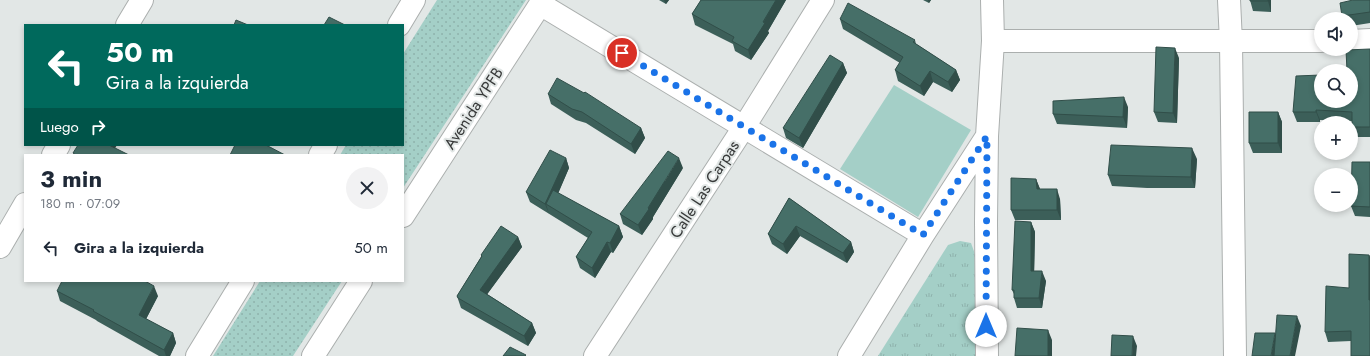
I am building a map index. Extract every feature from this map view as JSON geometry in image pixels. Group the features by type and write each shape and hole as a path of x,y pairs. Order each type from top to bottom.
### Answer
{"street":[{"path":"128,24 142,0"},
{"path":"400,24 414,0"},
{"name":"Calle Las Carpas","path":"595,356 744,127 823,0"},
{"path":"987,356 987,136 993,41 992,0"},
{"path":"1229,0 1236,356"},
{"path":"541,2 923,235"},
{"name":"Avenida YPFB","path":"404,214 541,2"},
{"path":"1358,40 1370,40"},
{"path":"993,41 1314,41"},
{"path":"849,356 923,235 987,136"},
{"path":"0,247 24,206"},
{"path":"197,356 242,282"},
{"path":"313,356 360,282"}],"green space":[{"path":"437,0 526,0 404,186 404,154 341,154 345,146 404,146 404,52"},
{"path":"894,85 971,130 918,217 840,169"},
{"path":"960,241 971,243 976,257 978,356 878,356 948,245"},
{"path":"259,282 341,282 293,356 213,356"}],"building":[{"path":"701,0 776,0 763,22 765,23 748,50 732,41 734,37 692,14"},
{"path":"1268,0 1268,1 1250,1"},
{"path":"1353,0 1370,0 1370,12 1358,14 1358,12 1341,12 1340,3"},
{"path":"848,3 915,40 913,42 956,70 948,82 930,71 920,86 895,70 903,57 840,19"},
{"path":"329,17 343,24 325,24"},
{"path":"236,20 246,24 234,24"},
{"path":"1156,47 1175,48 1173,113 1154,112"},
{"path":"1370,49 1370,127 1358,127 1358,116 1352,116 1352,112 1316,110 1316,112 1293,112 1296,76 1314,75 1314,108 1358,108 1358,64 1347,64 1346,56 1358,56 1358,50"},
{"path":"830,55 843,63 799,138 783,128"},
{"path":"557,78 584,93 585,92 641,128 631,144 582,112 572,109 548,94"},
{"path":"1124,97 1123,117 1053,114 1053,101"},
{"path":"1249,112 1278,112 1278,143 1249,143"},
{"path":"1111,145 1192,148 1191,177 1108,175"},
{"path":"77,146 111,146 127,154 74,154 73,153"},
{"path":"234,146 268,146 283,154 230,154"},
{"path":"550,150 566,158 545,204 526,192"},
{"path":"668,151 679,158 638,225 620,214"},
{"path":"1352,162 1370,162 1370,207 1358,206 1358,168 1352,168"},
{"path":"1011,178 1036,179 1037,189 1057,189 1057,210 1011,210"},
{"path":"553,190 619,226 610,243 607,242 592,268 576,257 592,232 546,204"},
{"path":"789,198 851,242 843,253 796,226 783,244 768,234"},
{"path":"1015,221 1031,222 1031,271 1042,271 1039,298 1014,298 1014,290 1012,290"},
{"path":"501,226 518,237 480,290 532,323 524,336 458,298 457,296 482,256 481,255"},
{"path":"1349,254 1369,255 1370,356 1351,356 1351,331 1325,332 1326,286 1349,288"},
{"path":"62,282 147,282 154,286 139,315 173,333 164,350 93,311 94,310 57,291"},
{"path":"1277,315 1297,316 1290,356 1274,356"},
{"path":"1017,328 1048,330 1048,356 1015,356"},
{"path":"1255,333 1275,333 1271,356 1252,356"},
{"path":"1112,335 1133,336 1132,356 1111,356"},
{"path":"510,347 526,355 503,356"}],"route":[{"path":"622,53 923,235 987,136 986,326"}]}
